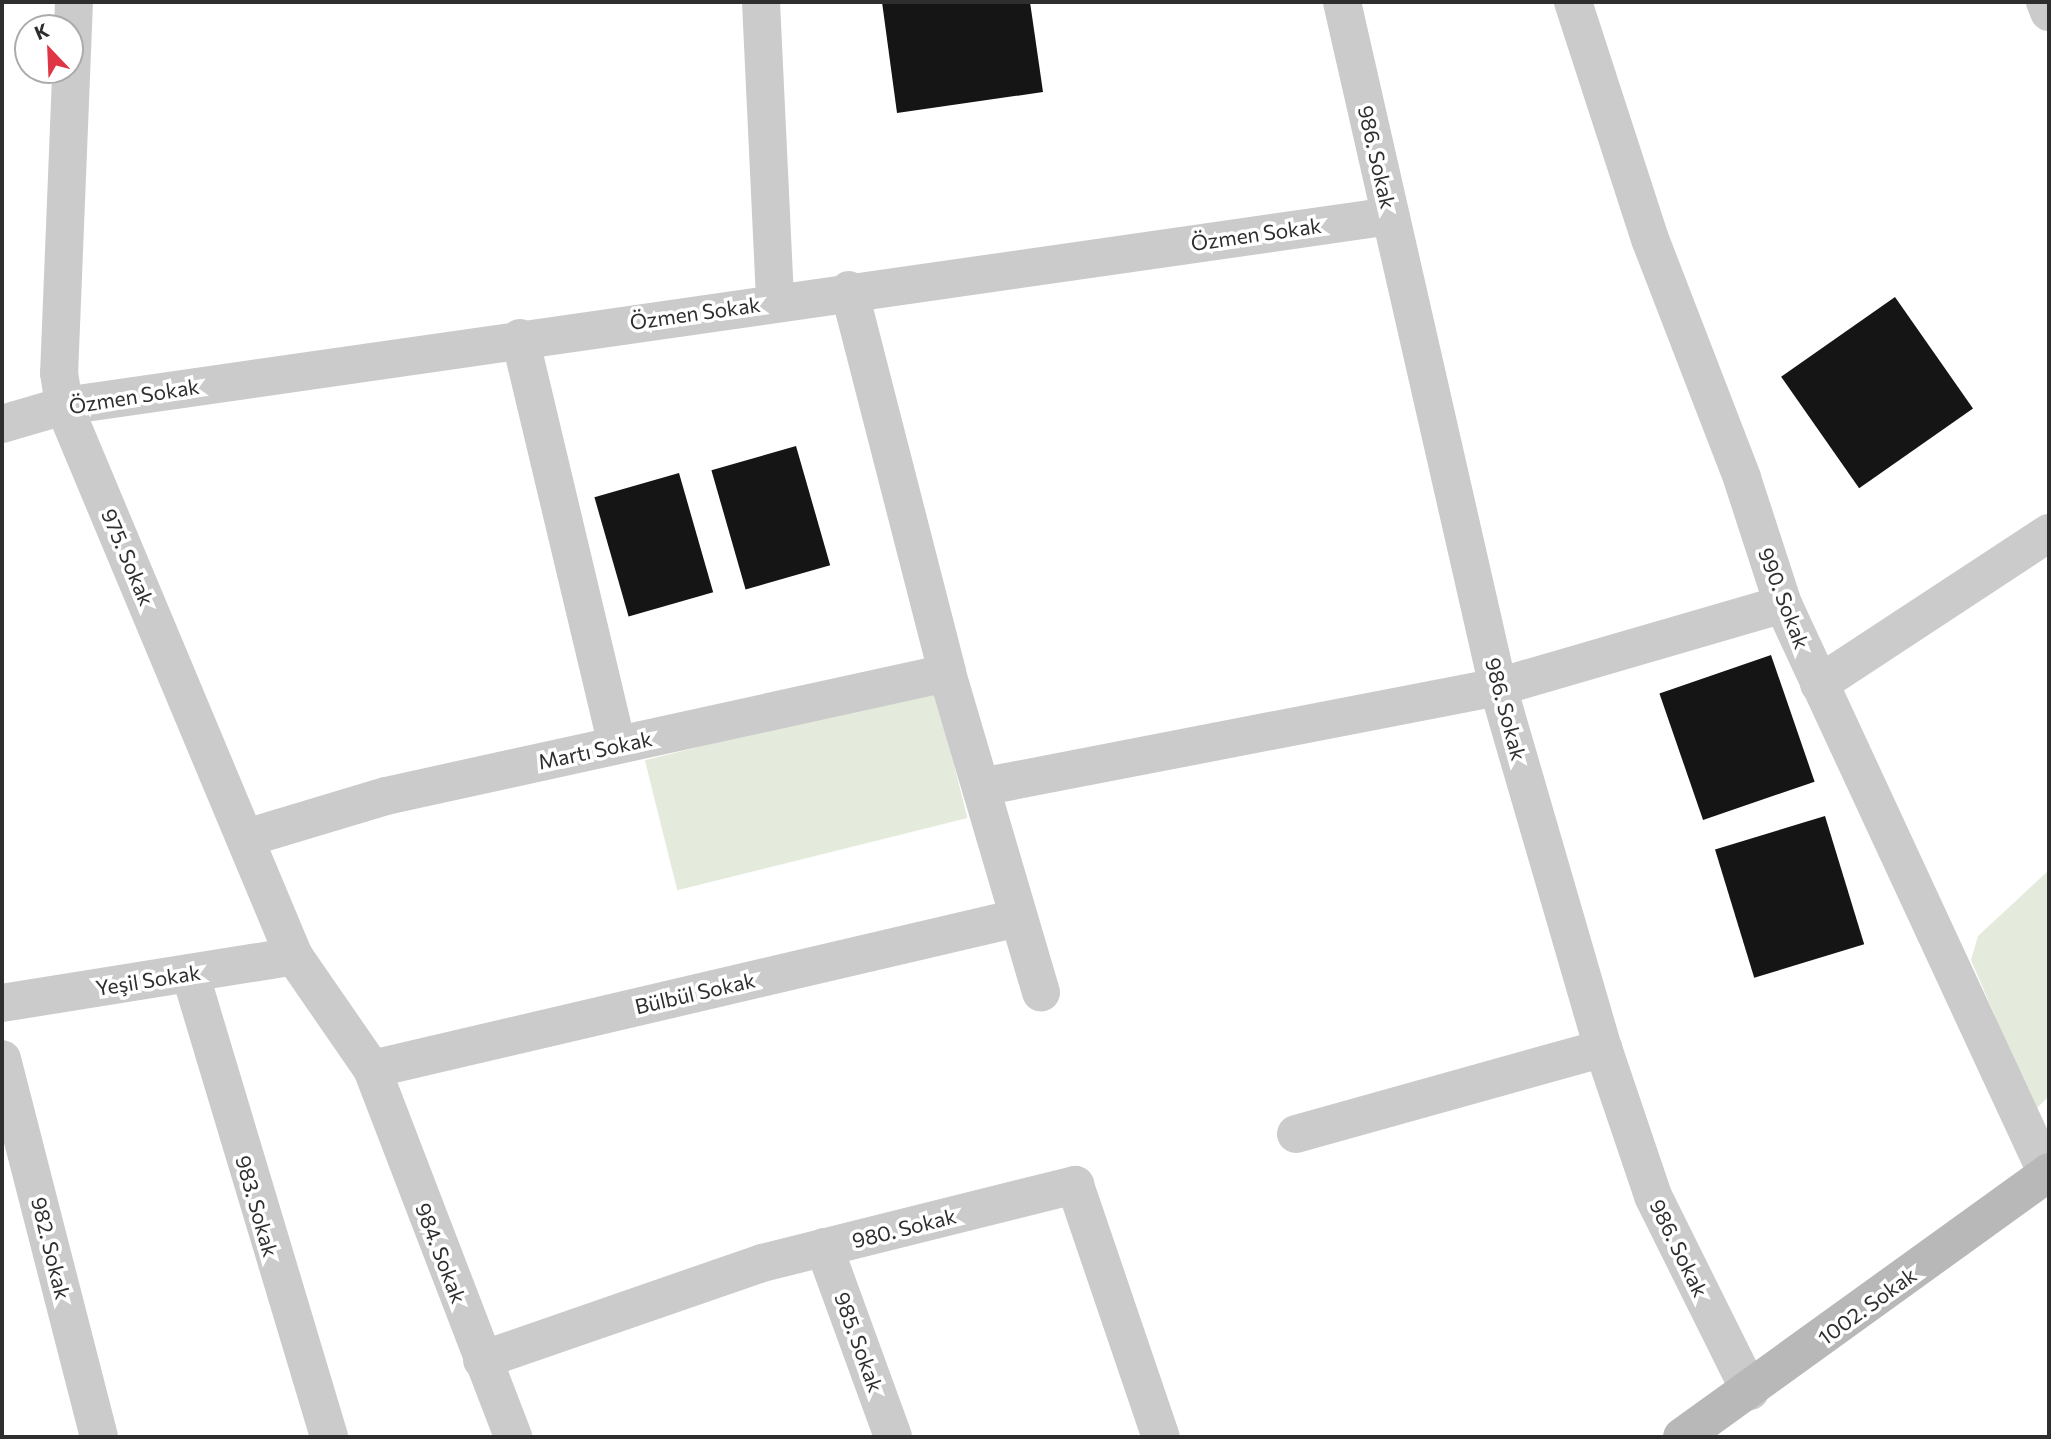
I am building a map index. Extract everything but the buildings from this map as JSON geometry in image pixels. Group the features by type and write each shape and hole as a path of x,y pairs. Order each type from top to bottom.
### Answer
{"street":[{"name":"975. Sokak","path":"74,2 59,373 64,406 294,956 372,1069"},
{"path":"761,2 775,301"},
{"name":"986. Sokak","path":"1342,2 1498,687 1602,1048 1653,1196 1750,1391"},
{"name":"990. Sokak","path":"1573,2 1650,239 1742,478 1783,604 2049,1175"},
{"path":"2045,2 2049,12"},
{"name":"Özmen Sokak","path":"2,424 64,406 849,290 1390,216"},
{"path":"849,290 947,673 1041,992"},
{"path":"520,338 617,745"},
{"path":"1819,684 2049,533"},
{"path":"981,788 1498,687 1783,604"},
{"name":"Martı Sokak","path":"246,838 386,796 947,673"},
{"name":"Bülbül Sokak","path":"372,1069 1018,918"},
{"name":"Yeşil Sokak","path":"2,1003 294,956"},
{"name":"983. Sokak","path":"190,973 329,1437"},
{"path":"1296,1134 1602,1048"},
{"name":"982. Sokak","path":"2,1059 99,1437"},
{"name":"984. Sokak","path":"372,1069 513,1437"},
{"name":"1002. Sokak","path":"1682,1437 2049,1175"},
{"name":"980. Sokak","path":"482,1360 762,1263 1075,1185 1161,1437"},
{"name":"985. Sokak","path":"824,1247 893,1437"}],"green space":[{"path":"935,688 967,818 677,890 645,760"},
{"path":"2049,870 2049,1096 2035,1110 1971,960 1978,936"}]}
